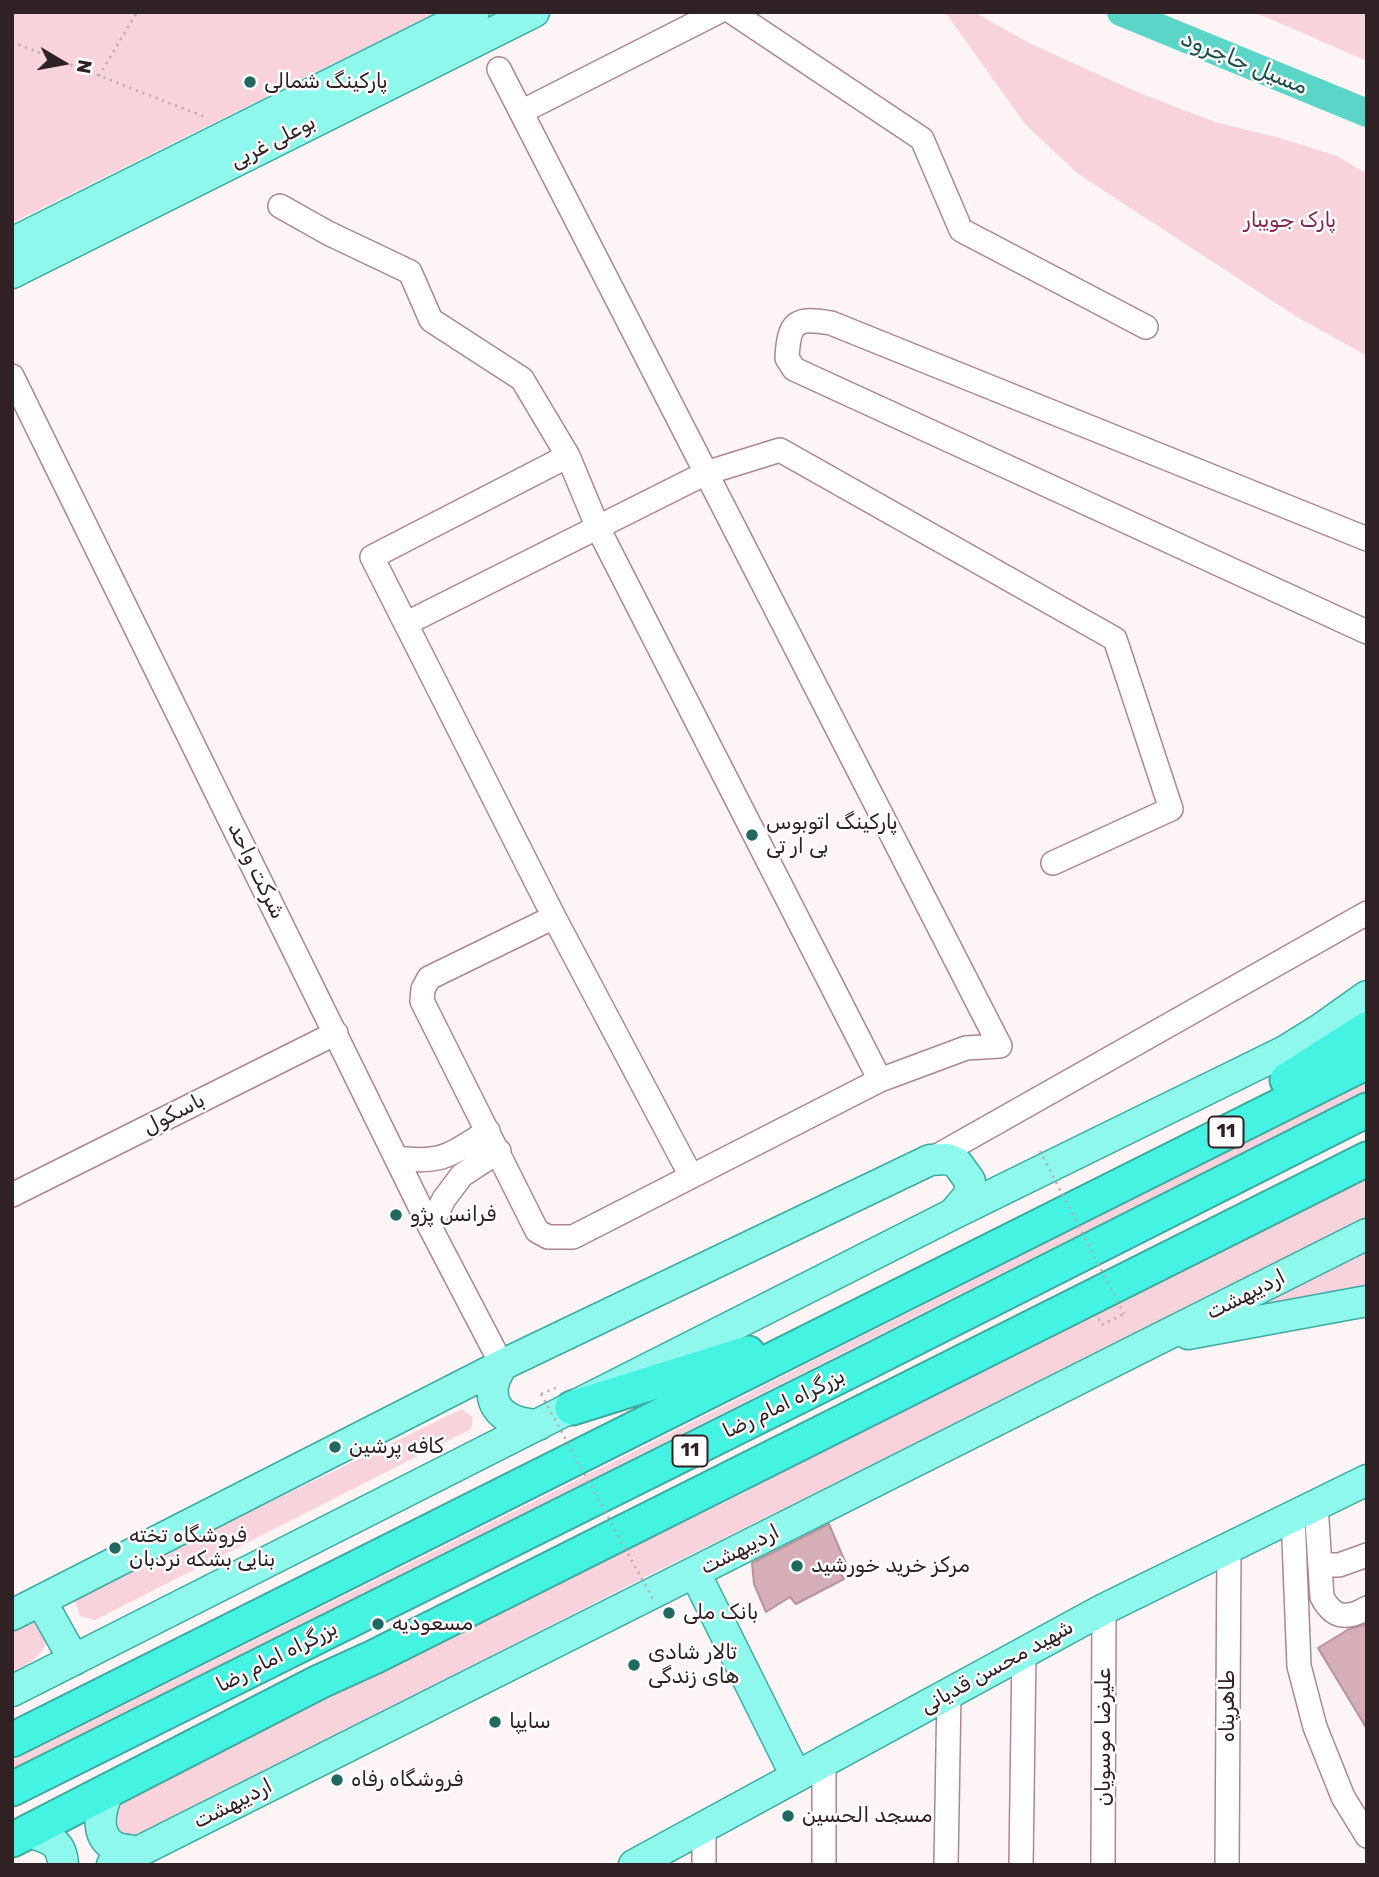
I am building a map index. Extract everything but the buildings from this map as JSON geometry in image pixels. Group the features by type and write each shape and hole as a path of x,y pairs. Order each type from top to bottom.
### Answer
{"highway":[{"path":"1084,1203 1367,1029"},
{"name":"11","path":"12,1740 1367,1062"},
{"name":"بزرگراه امام رضا","path":"12,1789 1367,1110"},
{"path":"20,1836 319,1682 374,1657 1367,1158"},
{"path":"862,1365 1176,1254"},
{"path":"569,1395 844,1323"},
{"path":"374,1657 516,1537"}],"main road":[{"name":"بوعلی غربی","path":"12,243 474,12"},
{"name":"بوعلی غربی","path":"12,273 534,12"},
{"path":"12,1691 538,1425 569,1395 953,1214 1285,1051 1367,996"},
{"path":"12,1615 502,1365 930,1160 947,1158 957,1163 971,1181 970,1194 953,1214"},
{"name":"اردیبهشت","path":"125,1858 1367,1234"},
{"path":"1163,1337 1204,1333 1367,1301"},
{"path":"502,1365 493,1383 493,1397 499,1410 519,1424 538,1425"},
{"name":"شهید محسن قدیانی","path":"634,1865 1104,1609 1367,1480"},
{"path":"695,1573 796,1776"},
{"path":"41,1601 74,1660"},
{"path":"108,1791 100,1813 103,1835 125,1858"},
{"path":"20,1836 50,1838 63,1853 64,1865"}],"street":[{"path":"521,112 718,12"},
{"path":"732,12 922,139 961,230 1146,327"},
{"path":"499,69 1000,1046 966,1048 880,1080 573,1237 548,1237 537,1231 422,1001 423,989 429,978 554,917"},
{"path":"280,206 328,233 410,272 431,320 522,379 568,456 598,528 880,1080"},
{"path":"1367,539 831,323 808,319 795,325 789,334 787,358 794,369 1367,632"},
{"name":"شرکت واحد","path":"12,376 430,1227 502,1365"},
{"path":"407,623 706,473 780,450 1115,639 1171,809 1054,863"},
{"path":"568,456 372,557 554,917 691,1176"},
{"path":"930,1160 1367,913"},
{"name":"باسکول","path":"12,1195 336,1033"},
{"path":"396,1158 423,1161 440,1159 488,1130"},
{"path":"430,1227 444,1199 462,1175 499,1152"},
{"path":"1305,1510 1321,1565 1322,1597 1328,1609 1340,1616 1357,1614 1367,1608"},
{"path":"1305,1510 1299,1666 1315,1727 1338,1785 1367,1836"},
{"name":"طاهرپناه","path":"1227,1865 1229,1547"},
{"path":"1321,1565 1339,1565 1367,1555"},
{"name":"علیرضا موسویان","path":"1103,1865 1104,1609"},
{"path":"1021,1865 1024,1652"},
{"path":"946,1865 949,1693"},
{"path":"824,1761 824,1865"},
{"path":"704,1826 704,1865"}],"path":[{"path":"99,76 137,12"},
{"path":"12,42 238,130"},
{"path":"1040,1151 1124,1314 1101,1325"},
{"path":"569,1395 541,1394 655,1603"}],"green space":[{"path":"12,12 437,12 12,223"},
{"name":"پارک جویبار","path":"945,12 974,12 1029,43 1137,92 1215,122 1337,156 1367,174 1367,356 1294,315 1077,173 1025,124"},
{"path":"1254,12 1367,12 1367,61"},
{"path":"1367,1081 1367,1090 12,1770 12,1761 613,1462"},
{"path":"1367,1172 1367,1221 637,1581 191,1811 136,1838 121,1837 109,1813 112,1805 619,1548 629,1549 746,1492 887,1411"},
{"path":"1367,1246 1367,1286 1228,1315"},
{"path":"462,1409 473,1418 471,1429 95,1620 80,1616 75,1601 109,1580"},
{"path":"33,1622 40,1626 47,1641 33,1660 12,1673 12,1628 21,1623"}],"waterway":[{"name":"مسیل جاجرود","path":"1121,12 1367,113"}],"place":[{"name":"پارکینگ شمالی","path":"250,82"},
{"name":"پارکینگ اتوبوس بی ار تی","path":"752,835"},
{"name":"فرانس پژو","path":"396,1215"},
{"name":"کافه پرشین","path":"335,1447"},
{"name":"فروشگاه تخته بنایی بشکه نردبان","path":"115,1548"},
{"name":"مرکز خرید خورشید","path":"797,1566"},
{"name":"بانک ملی","path":"669,1613"},
{"name":"مسعودیه","path":"378,1624"},
{"name":"تالار شادی های زندگی","path":"634,1665"},
{"name":"سایپا","path":"495,1722"},
{"name":"فروشگاه رفاه","path":"337,1780"},
{"name":"مسجد الحسین","path":"788,1816"}]}
